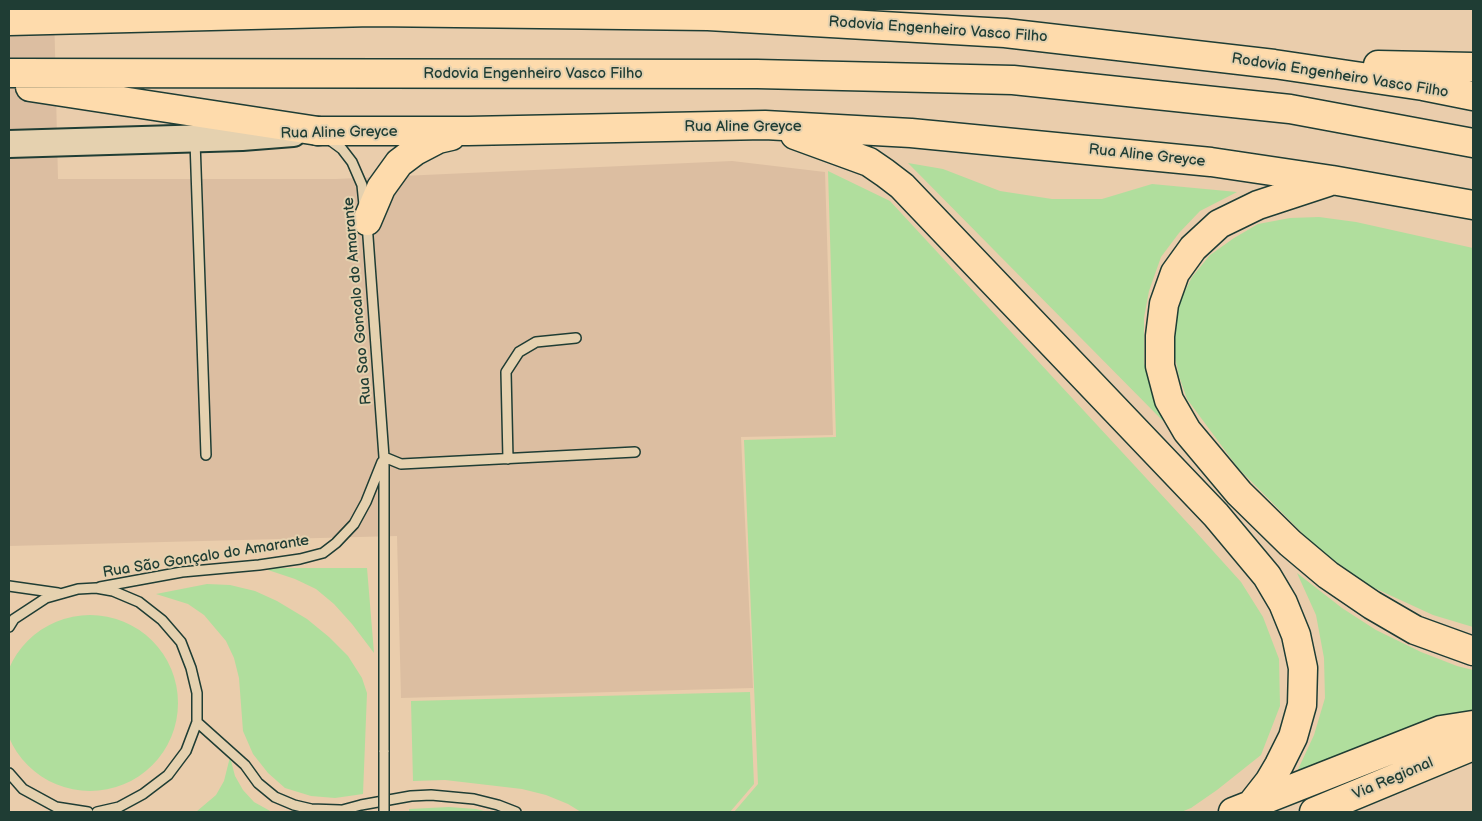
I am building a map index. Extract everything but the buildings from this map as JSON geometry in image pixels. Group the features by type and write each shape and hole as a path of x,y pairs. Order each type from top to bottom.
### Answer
{"main road":[{"path":"240,9 297,14"},
{"name":"Rodovia Engenheiro Vasco Filho","path":"9,21 372,12 718,16 1005,33 1274,64 1423,86 1473,96"},
{"path":"1274,64 1473,66"},
{"name":"Rodovia Engenheiro Vasco Filho","path":"9,73 757,74 1013,80 1290,109 1473,143"},
{"path":"9,84 318,131"},
{"path":"765,125 869,162 902,186 1216,515 1267,576 1284,603 1296,634 1303,668 1302,705 1293,737 1279,765 1269,782 1242,809"},
{"name":"Rua Aline Greyce","path":"9,144 195,138 318,131 468,131 765,125 911,132 1211,162 1332,180 1473,205"},
{"path":"367,221 381,188 399,163 415,151 438,140 468,131"},
{"path":"1332,180 1258,205 1227,220 1219,224 1193,248 1175,273 1164,304 1160,336 1160,366 1169,400 1187,431 1239,493 1290,543 1328,575 1372,605 1415,630 1473,651"},
{"path":"1242,809 1441,730 1473,725"},
{"name":"Via Regional","path":"1314,812 1473,746"}],"lane":[{"name":"Rua Sao Goncalo do Amarante","path":"318,131 342,149 352,162 362,185 367,221 384,457 384,812"},
{"path":"195,138 206,455"},
{"path":"508,459 506,372 519,352 536,342 576,338"},
{"path":"384,457 401,464 635,452"},
{"name":"Rua São Gonçalo do Amarante","path":"64,593 182,572 259,565 300,559 323,553 354,524 366,502 384,457"},
{"path":"9,586 64,593"},
{"path":"96,588 113,591 139,602 162,620 181,642 191,668 197,693 197,722 186,751 168,775 143,794 116,809 97,812"},
{"path":"9,627 14,620 46,598 64,593"},
{"path":"197,722 245,765 258,783 275,797 294,805 311,809 338,811 411,796 431,795 474,799 516,812"},
{"path":"9,774 23,789 56,807 88,812"}],"shaded area":[{"path":"9,9 54,9 58,179 336,179 732,161 825,172 833,435 741,437 753,688 401,698 397,536 9,546"}],"green space":[{"path":"908,163 943,169 1000,191 1052,199 1102,199 1152,184 1237,192 1200,211 1179,233 1161,257 1149,291 1144,318 1144,363 1163,421"},
{"path":"828,171 890,201 1241,582 1263,617 1279,659 1280,706 1261,755 1191,808 1181,812 734,812 758,784 744,440 836,437"},
{"path":"1319,217 1356,222 1473,248 1473,627 1433,615 1370,586 1317,548 1238,468 1187,399 1179,376 1173,348 1175,322 1182,297 1192,277 1210,255 1258,224 1290,218"},
{"path":"262,568 367,568 374,653 334,604 316,589 295,579"},
{"path":"1297,573 1342,608 1376,630 1421,652 1473,670 1473,710 1294,778 1314,735 1325,698 1324,658 1316,615"},
{"path":"207,584 230,585 255,591 277,601 307,619 348,656 362,678 367,693 363,794 335,798 311,796 285,788 268,773 253,754 243,731 239,678 234,658 226,641 204,615 188,604 156,594"},
{"path":"90,615 124,622 146,635 158,647 171,669 178,703 171,737 158,759 146,771 124,784 90,791 56,784 34,771 22,759 9,737 2,703 9,669 22,647 34,635 56,622"},
{"path":"750,692 754,784 730,812 581,812 568,804 546,795 522,789 445,780 413,781 411,701"},
{"path":"230,757 235,776 243,790 254,802 272,812 196,812 216,795 224,781"},
{"path":"449,807 488,812 409,812 409,809"}]}
